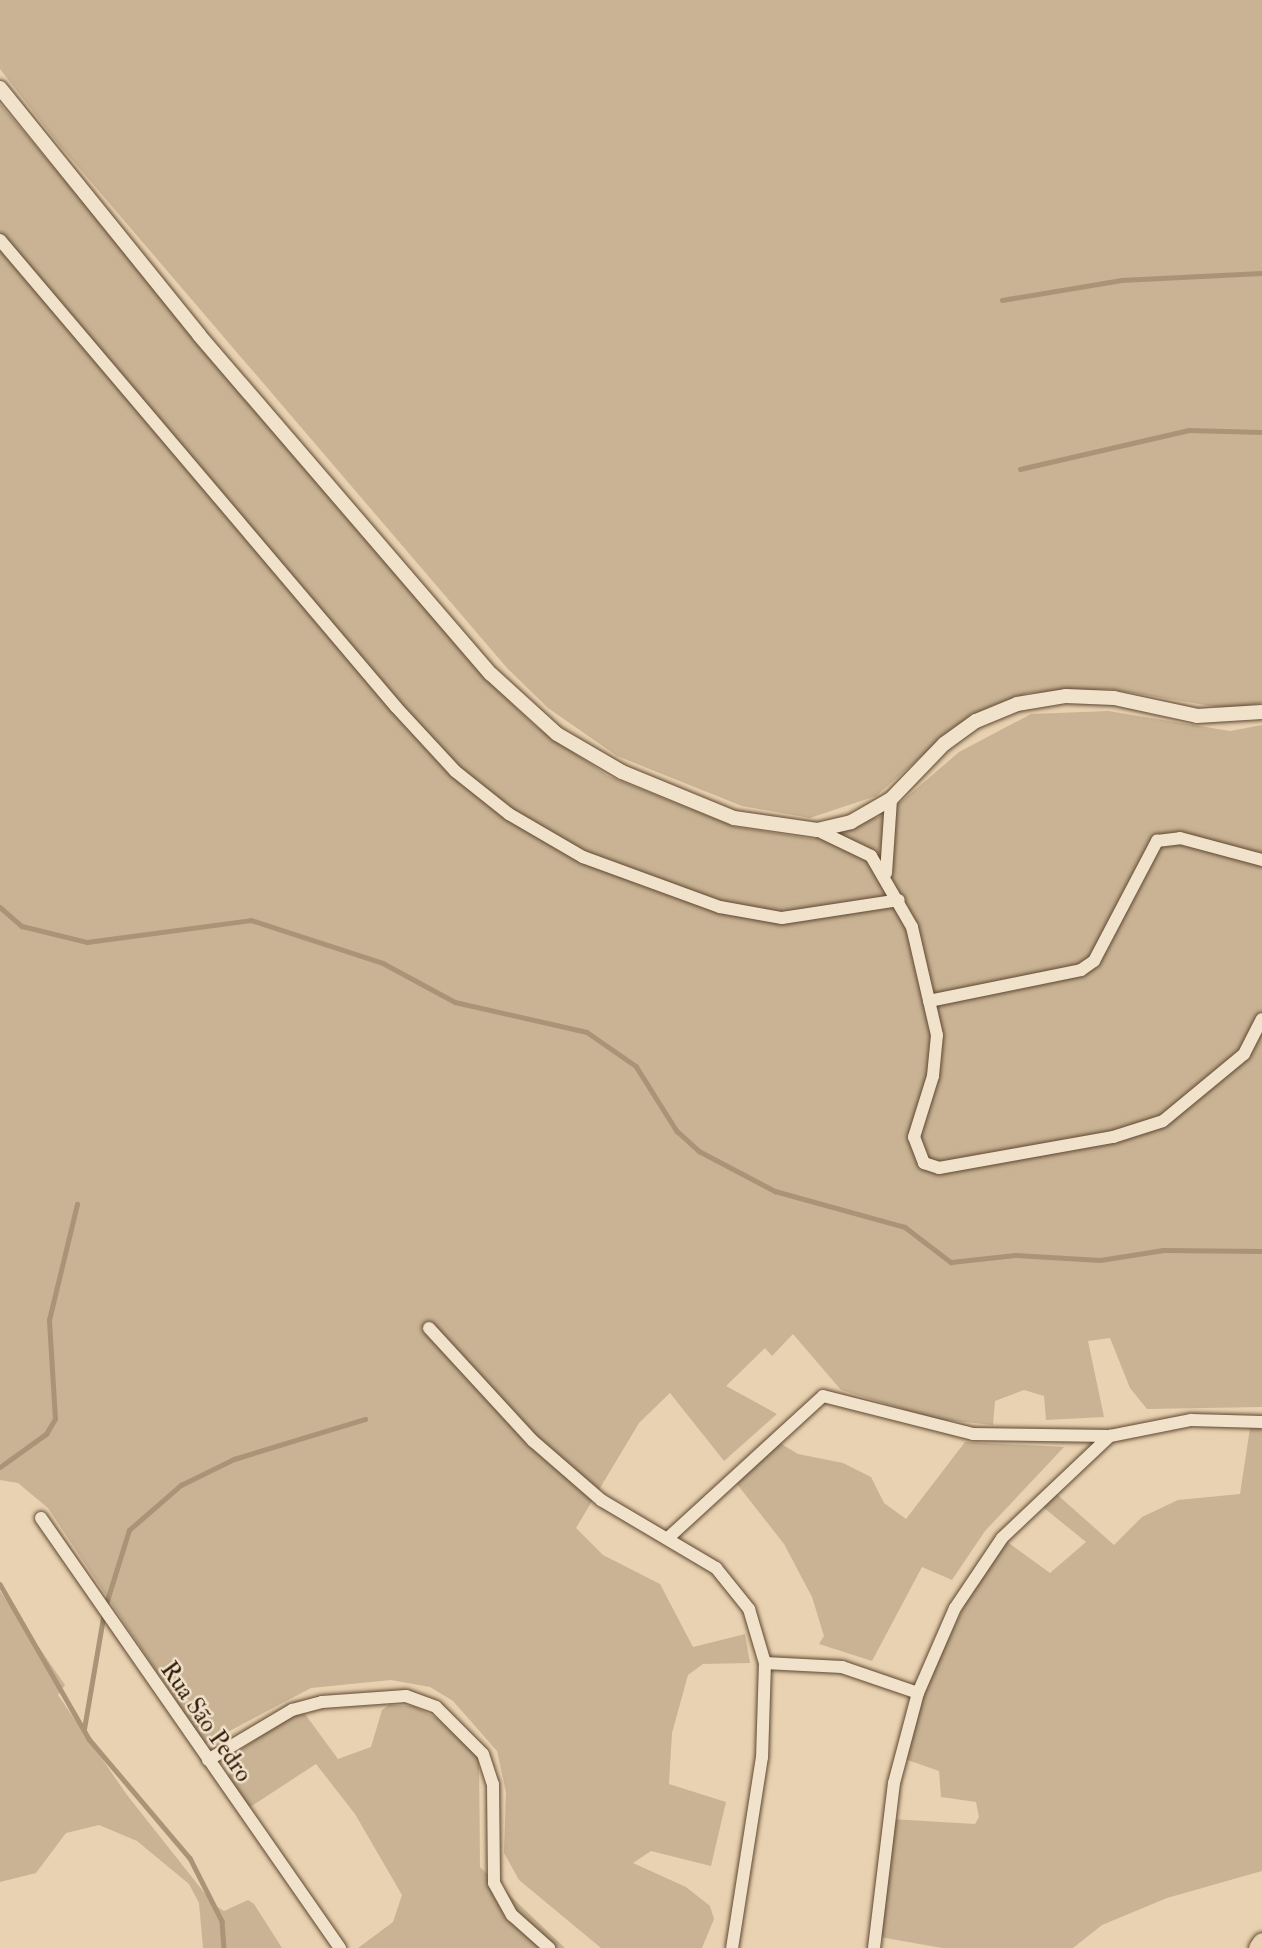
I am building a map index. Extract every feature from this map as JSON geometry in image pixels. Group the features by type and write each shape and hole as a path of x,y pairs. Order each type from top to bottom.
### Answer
{"highway":[{"path":"1258,1948 1262,1942"}],"street":[{"path":"0,88 199,335 491,674 557,734 622,772 734,818 817,830 855,844 886,874 912,927 929,1001 937,1056 915,1152 939,1168 1113,1137 1163,1121 1200,1096 1244,1054 1262,1019"},
{"path":"0,240 396,707 455,771 509,814 583,858 720,907 782,918 899,900"},
{"path":"817,830 851,822 891,799 944,744 976,721 1017,704 1066,696 1114,698 1197,716 1262,712"},
{"path":"886,874 891,799"},
{"path":"929,1001 1081,970 1094,961 1157,841 1180,838 1262,860"},
{"path":"429,1328 533,1441 601,1500 716,1568 749,1609 765,1663 762,1757 733,1948"},
{"path":"667,1538 823,1396 973,1434 1110,1436 1191,1420 1262,1422"},
{"path":"874,1948 894,1783 918,1693 955,1608 1002,1538 1110,1436"},
{"name":"Rua São Pedro","path":"41,1518 341,1948"},
{"path":"765,1663 842,1667 918,1693"},
{"path":"208,1760 292,1710 322,1702 406,1696 436,1707 470,1738 489,1774 494,1883 512,1915 549,1948"}],"shaded area":[{"path":"0,0 1262,0 1262,703 1229,709 1109,689 1027,693 946,735 876,796 810,818 742,806 617,756 548,708 507,668 56,141 0,69"},
{"path":"0,104 491,683 534,725 608,776 736,827 813,839 887,814 959,752 1031,714 1108,711 1230,731 1262,725 1262,1407 1147,1409 1130,1388 1110,1338 1088,1341 1104,1417 1046,1420 1044,1396 1024,1390 995,1401 993,1425 936,1419 841,1390 793,1334 772,1356 765,1348 726,1386 777,1414 724,1461 670,1393 639,1423 576,1528 603,1555 660,1584 693,1647 745,1634 750,1663 703,1664 688,1675 672,1733 669,1784 726,1802 711,1866 651,1851 633,1863 686,1887 710,1906 714,1919 702,1948 601,1948 519,1880 504,1853 506,1792 497,1751 453,1701 430,1687 391,1680 311,1688 205,1744 48,1508 18,1483 0,1480"},
{"path":"1250,1428 1262,1429 1262,1871 1167,1898 1102,1925 1073,1948 942,1948 880,1937 891,1819 975,1824 979,1817 976,1802 941,1797 939,1771 902,1758 918,1701 978,1578 1006,1541 1050,1573 1086,1542 1038,1503 1052,1490 1114,1545 1142,1517 1178,1500 1240,1494"},
{"path":"775,1440 798,1454 843,1463 871,1477 884,1503 906,1519 965,1442 1064,1447 985,1531 952,1580 922,1567 872,1661 819,1644 824,1636 812,1597 784,1544 733,1479"},
{"path":"0,1591 65,1685 58,1695 127,1795 214,1905 224,1911 248,1900 254,1904 282,1948 203,1948 199,1903 189,1884 137,1841 99,1825 66,1833 36,1873 0,1882"},
{"path":"389,1705 414,1706 438,1719 479,1758 480,1867 565,1948 358,1948 393,1922 402,1895 355,1814 316,1764 247,1809 228,1778 232,1755 302,1710 338,1759 371,1747 382,1710"}],"waterway":[{"path":"1002,300 1121,280 1262,273"},
{"path":"1020,469 1189,430 1262,432"},
{"path":"0,907 22,926 87,942 251,920 383,963 455,1002 587,1032 636,1066 677,1131 699,1151 775,1191 905,1227 951,1262 1015,1255 1100,1260 1163,1250 1262,1251"},
{"path":"0,1467 46,1434 55,1419 49,1320 77,1204"},
{"path":"106,1604 129,1530 181,1485 234,1459 365,1419"},
{"path":"0,1584 89,1739 190,1858 222,1921 224,1948"},
{"path":"84,1729 104,1612"}]}
